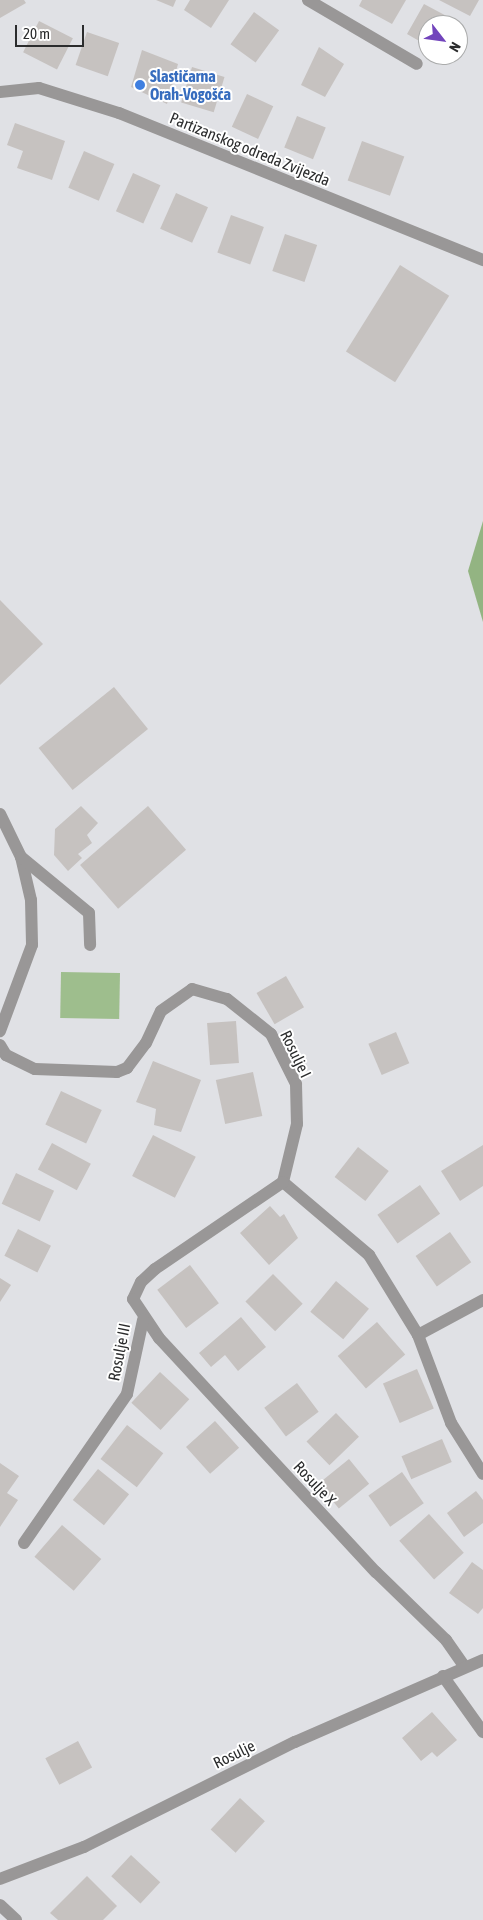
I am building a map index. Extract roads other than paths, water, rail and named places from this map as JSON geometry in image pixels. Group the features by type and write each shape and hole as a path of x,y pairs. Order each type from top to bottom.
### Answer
{"street":[{"path":"308,0 417,64"},
{"name":"Partizanskog odreda Zvijezda","path":"0,92 39,88 119,113 483,260"},
{"path":"0,814 21,857 31,900 32,945 4,1007 0,1031"},
{"path":"21,857 89,913 90,945"},
{"name":"Rosulje I","path":"0,1045 6,1055 35,1069 117,1072 127,1068 146,1043 161,1011 179,994 192,989 227,999 271,1034 296,1084 296,1124 283,1182"},
{"path":"283,1182 369,1255 418,1335 450,1423 483,1474"},
{"name":"Rosulje III","path":"24,1543 127,1394 143,1320 133,1299 140,1282 283,1182"},
{"path":"418,1335 483,1300"},
{"name":"Rosulje X","path":"143,1320 376,1572 446,1640 464,1666"},
{"name":"Rosulje","path":"0,1879 84,1847 295,1742 464,1666 483,1660"},
{"path":"443,1676 483,1732"},
{"path":"0,1905 16,1920"}],"place":[{"name":"Slastičarna Orah-Vogošća","path":"140,85"}]}
